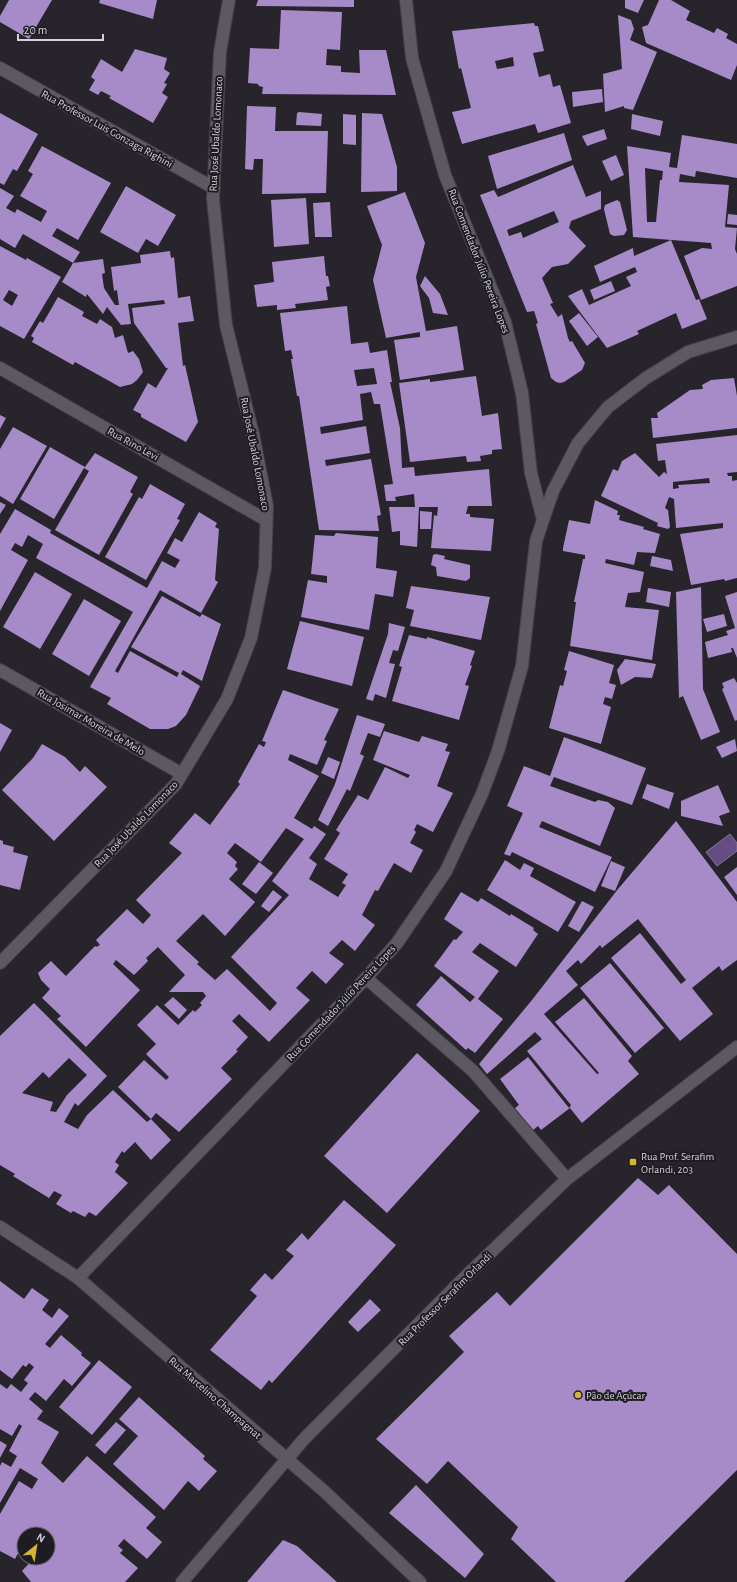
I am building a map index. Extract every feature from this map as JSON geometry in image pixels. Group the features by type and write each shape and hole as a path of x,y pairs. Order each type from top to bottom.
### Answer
{"street":[{"name":"Rua José Ubaldo Lomonaco","path":"0,963 176,784 227,699 251,638 265,568 267,506 254,434 226,326 213,200 220,52 229,0"},
{"name":"Rua Comendador Júlio Pereira Lopes","path":"78,1278 366,978 397,943 446,871 482,794 498,751 522,666 536,541 543,520 531,473 522,393 505,322 444,175 412,58 406,0"},
{"name":"Rua Professor Luis Gonzaga Righini","path":"0,68 214,188"},
{"path":"543,520 553,491 578,443 608,407 646,378 688,352 737,337"},
{"name":"Rua Rino Levi","path":"0,368 266,520"},
{"name":"Rua Josimar Moreira de Melo","path":"0,670 182,774"},
{"path":"366,978 473,1071 567,1179"},
{"name":"Rua Professor Serafim Orlandi","path":"182,1582 304,1439 463,1280 567,1179 737,1047"},
{"name":"Rua Marcelino Champagnat","path":"0,1227 78,1278 325,1492 420,1582"}],"shaded area":[{"path":"730,834 737,843 737,851 717,866 706,852"}],"building":[{"path":"9,0 52,0 29,39 0,22 0,16"},
{"path":"100,0 157,0 153,19 99,3"},
{"path":"258,0 354,0 354,7 256,6"},
{"path":"625,0 644,0 638,13 625,8"},
{"path":"659,0 671,0 690,11 686,20 714,33 717,28 728,34 726,38 737,44 737,65 731,80 646,43 642,27 648,25"},
{"path":"281,10 342,12 340,50 327,49 326,65 341,66 341,72 360,73 359,50 386,50 396,95 262,94 263,87 259,86 258,84 248,83 250,48 279,49"},
{"path":"618,15 631,20 634,29 630,40 657,52 633,110 624,108 624,106 605,112 603,74 622,69"},
{"path":"534,23 535,26 538,26 544,51 533,53 539,77 550,74 553,87 560,85 571,123 538,133 535,124 462,144 452,112 471,108 461,68 459,69 452,31","holes":["513,57 514,66 497,69 495,61"]},
{"path":"135,49 167,58 164,69 170,73 164,83 167,84 162,93 168,97 153,123 109,98 111,96 101,91 98,95 89,90 95,80 91,77 101,59 122,72"},
{"path":"602,89 603,102 573,107 572,92"},
{"path":"247,106 276,107 275,131 328,131 326,193 262,194 263,159 254,159 253,170 245,169"},
{"path":"0,113 38,134 17,171 13,169 4,185 0,183"},
{"path":"297,113 322,114 321,126 296,125"},
{"path":"362,113 382,114 397,167 397,191 361,192"},
{"path":"343,114 356,115 356,145 343,144"},
{"path":"632,114 663,121 660,136 631,129"},
{"path":"604,129 607,139 587,146 582,136"},
{"path":"564,133 572,160 497,189 488,156"},
{"path":"682,135 737,144 737,178 696,171 695,177 680,174 679,182 729,185 725,227 737,228 735,249 737,254 737,286 701,300 684,256 702,248 712,249 711,243 633,237 627,146 671,153 669,167 677,168","holes":["645,168 663,171 662,180 660,180 656,222 647,222"]},
{"path":"42,146 111,183 78,240 57,228 52,236 80,252 73,263 23,234 15,248 0,239 0,188 14,196 6,208 15,213 17,209 41,222 47,211 20,196 33,174 28,171"},
{"path":"616,155 624,175 611,181 602,161"},
{"path":"573,165 586,197 601,191 601,209 571,221 569,228 586,246 568,264 552,267 542,278 553,303 550,304 558,317 562,314 568,338 570,342 572,341 585,363 582,370 564,382 556,382 551,378 536,324 538,323 534,311 527,312 480,195 494,190 498,197","holes":["554,211 559,222 523,238 521,232 509,236 507,230"]},
{"path":"126,186 176,215 158,246 146,239 138,253 100,232"},
{"path":"405,192 425,243 416,277 426,331 457,326 464,370 400,380 394,340 420,337 420,332 386,338 373,280 382,245 367,206"},
{"path":"306,198 309,244 274,247 271,200"},
{"path":"617,200 620,202 627,230 624,235 614,236 610,234 604,209 605,205"},
{"path":"330,202 332,237 315,237 313,203"},
{"path":"728,214 737,215 737,225 727,224"},
{"path":"671,240 696,300 699,299 707,319 682,329 676,313 637,331 639,334 607,348 568,296 582,289 589,305 631,286 626,277 637,272 635,267 600,282 594,266 633,248 634,256"},
{"path":"0,246 26,260 27,258 61,277 24,339 0,326","holes":["9,290 18,295 12,306 3,300"]},
{"path":"170,251 171,258 174,257 178,298 190,296 194,321 178,323 183,366 185,365 198,422 186,442 141,417 141,414 133,410 148,383 156,388 168,368 166,368 134,323 132,308 165,304 164,300 128,304 131,324 121,325 107,307 103,314 87,294 86,297 62,282 73,263 103,259 105,273 102,274 104,288 115,305 119,305 117,290 114,291 111,267 141,263 140,255"},
{"path":"324,256 326,276 328,276 330,286 326,287 328,300 295,304 296,308 277,310 277,305 257,307 254,285 274,282 272,262"},
{"path":"425,276 440,294 448,315 433,313 429,298 420,286"},
{"path":"611,281 615,291 594,300 590,290"},
{"path":"58,297 84,312 82,316 97,324 100,319 112,327 115,338 123,335 128,353 133,351 139,359 143,372 137,380 132,384 120,387 75,362 73,365 32,342 34,338 31,336 40,321 43,323"},
{"path":"347,306 351,344 368,342 370,353 387,350 392,382 390,382 400,428 402,468 414,467 415,476 489,469 492,506 468,506 466,514 470,514 470,517 494,519 491,551 431,548 434,515 437,516 438,507 419,507 417,547 400,545 400,531 392,532 389,507 415,507 414,494 395,497 396,501 386,501 384,485 393,484 380,404 374,404 371,392 360,394 363,420 320,427 321,434 366,426 370,453 325,460 326,466 371,459 381,515 377,516 379,531 319,530 299,396 297,396 291,359 293,359 291,350 285,351 280,313","holes":["374,368 377,384 357,386 354,370"]},
{"path":"579,313 598,337 587,346 569,321"},
{"path":"476,376 482,416 498,413 502,449 492,450 492,454 480,456 481,461 467,462 466,456 410,462 399,383 430,379 430,382"},
{"path":"734,378 737,396 737,428 653,438 651,418 658,418 657,413 690,390 703,389 702,385 711,380"},
{"path":"0,415 6,418 0,429"},
{"path":"13,427 47,446 13,504 0,496 0,449"},
{"path":"737,435 737,472 727,473 728,476 732,476 732,481 737,480 737,578 691,585 680,534 723,528 723,523 676,528 674,499 669,497 665,508 668,510 670,527 668,529 657,526 658,523 601,496 613,469 618,471 622,461 635,453 659,477 664,472 667,474 665,460 658,461 656,444","holes":["709,478 710,483 678,485 679,488 673,489 673,482"]},
{"path":"50,447 85,467 95,453 138,477 130,492 133,494 99,555 55,530 89,471 84,468 54,519 20,499"},
{"path":"150,484 185,504 177,519 180,520 146,580 105,557 139,497 142,499"},
{"path":"595,500 618,511 617,515 620,515 619,520 644,527 643,529 660,534 655,553 637,552 634,565 606,559 605,563 644,572 640,592 628,593 625,607 659,610 652,660 570,646 576,602 574,602 585,555 563,551 563,548 569,520 590,524"},
{"path":"0,502 6,505 0,514"},
{"path":"15,509 51,530 50,533 147,588 162,561 175,568 180,560 167,553 175,538 182,542 199,512 217,523 215,527 219,529 215,580 218,582 201,613 160,590 115,671 118,673 130,651 177,677 179,673 131,647 162,596 200,617 202,614 221,624 202,681 183,670 181,674 200,686 186,715 176,726 168,729 150,729 107,704 111,698 90,687 133,612 36,558 43,544 28,535 22,547 15,543 11,550 28,560 0,611 0,534"},
{"path":"420,511 432,512 431,529 420,529"},
{"path":"336,533 378,537 376,568 397,571 393,597 375,594 369,630 301,617 308,580 327,583 327,576 311,574 315,535 334,536"},
{"path":"436,554 445,556 444,559 470,565 470,578 466,581 437,576 436,567 431,565 433,555"},
{"path":"652,556 671,560 673,571 650,566"},
{"path":"35,572 72,594 40,649 3,627"},
{"path":"411,586 490,597 481,640 410,626 414,610 406,608"},
{"path":"701,587 703,689 720,732 701,740 683,696 679,698 676,592"},
{"path":"648,588 671,592 669,607 646,602"},
{"path":"737,592 737,658 733,648 731,648 732,652 708,658 705,642 728,635 726,631 735,628 725,596"},
{"path":"84,599 121,621 89,676 52,654"},
{"path":"724,614 727,626 707,632 703,619"},
{"path":"300,621 364,637 352,686 287,669"},
{"path":"389,623 405,627 398,651 393,650 389,663 395,664 386,698 375,694 373,701 366,699 388,634"},
{"path":"409,635 427,639 427,637 475,651 470,665 472,666 465,685 469,686 459,720 392,701 402,667 399,666"},
{"path":"569,651 614,665 609,683 616,685 612,699 605,697 603,704 611,707 601,744 549,728 560,685 563,686 567,671 564,670"},
{"path":"625,659 656,664 652,678 635,677 621,685 617,670"},
{"path":"734,678 737,683 737,720 735,721 722,689 724,688 722,683"},
{"path":"283,690 339,709 324,740 327,741 317,765 290,754 288,760 319,776 294,818 312,829 314,826 326,834 309,858 317,864 309,879 338,897 346,885 342,883 348,874 324,859 340,833 336,830 358,795 368,800 385,767 408,778 410,775 373,760 384,731 419,742 422,736 448,744 445,751 450,752 437,786 453,793 433,832 417,824 414,830 416,832 410,843 423,850 411,873 394,863 378,891 375,890 362,915 375,925 355,951 342,940 329,953 344,964 326,984 312,971 296,988 310,1000 269,1042 239,1014 232,1021 248,1037 236,1050 238,1051 221,1068 232,1079 179,1132 156,1113 151,1119 118,1087 144,1060 166,1080 169,1077 146,1054 156,1044 137,1025 157,1005 178,1025 193,1010 195,1012 202,1005 200,1003 206,996 203,992 169,992 185,975 158,947 146,958 148,961 134,975 116,960 113,964 140,990 86,1047 57,1019 61,1016 42,998 50,989 41,980 38,973 51,961 66,976 95,946 100,945 96,940 127,909 143,924 151,915 136,900 182,853 169,843 195,813 210,825 240,784 238,782 259,744 264,747 266,742 262,741","holes":["286,828 304,839 272,881 289,895 231,957 277,1003 270,1011 227,969 215,980 197,964 199,962 176,941 203,914 225,936 255,902 229,879 238,869 235,866 237,862 227,853 235,843 261,862"]},
{"path":"357,715 385,724 380,737 368,733 360,754 364,756 350,791 347,789 328,826 318,820 335,784"},
{"path":"0,723 12,730 0,752"},
{"path":"564,737 646,768 632,805 554,777 550,786 595,802 598,800 608,802 615,808 600,846 542,821 539,827 612,857 595,892 512,852 510,856 504,854 523,813 507,806 524,766 550,776"},
{"path":"735,739 737,751 722,758 716,747"},
{"path":"42,744 65,757 80,772 85,766 107,787 54,841 2,790 33,758"},
{"path":"328,757 340,762 334,779 321,773"},
{"path":"647,784 674,793 669,809 642,798"},
{"path":"718,785 730,812 719,816 723,826 681,816 681,801"},
{"path":"676,821 737,902 737,960 722,971 719,966 692,988 713,1014 680,1041 611,958 640,933 681,984 686,980 638,919 602,948 600,945 581,964 578,960 566,971 578,985 544,1014 597,1074 599,1073 555,1022 584,998 632,1056 628,1061 639,1074 582,1123 570,1108 541,1130 538,1126 533,1130 515,1108 519,1105 500,1079 528,1057 569,1108 571,1105 527,1051 542,1039 535,1032 487,1074 479,1064 532,1000 618,889"},
{"path":"0,840 3,841 3,844 14,847 13,852 28,856 20,890 0,885"},
{"path":"505,860 520,870 524,863 534,868 530,876 576,902 558,932 487,890"},
{"path":"611,861 625,867 615,891 601,886"},
{"path":"259,862 273,873 256,894 242,884"},
{"path":"737,867 737,895 724,877"},
{"path":"273,890 282,897 269,912 261,906"},
{"path":"461,892 478,902 481,898 510,916 511,914 534,928 533,930 538,934 516,967 480,943 472,952 499,971 478,999 503,1019 475,1053 468,1048 466,1050 416,1005 441,976 470,1002 475,997 434,966 454,939 456,940 463,932 444,919"},
{"path":"582,901 594,907 579,932 568,926"},
{"path":"610,963 664,1028 635,1053 580,988"},
{"path":"173,997 187,1010 179,1019 164,1005"},
{"path":"34,1003 107,1076 78,1106 75,1103 64,1122 78,1129 87,1115 113,1090 147,1122 151,1119 171,1140 151,1160 135,1142 124,1153 122,1151 115,1162 119,1165 115,1172 128,1183 96,1216 89,1212 85,1217 73,1211 71,1213 56,1204 62,1195 54,1191 49,1198 13,1176 15,1174 0,1165 0,1036","holes":["69,1058 87,1075 67,1095 56,1112 50,1111 53,1102 22,1093 43,1072 49,1078"]},
{"path":"417,1053 480,1111 387,1213 324,1156"},
{"name":"Pão de Açúcar","path":"638,1178 658,1195 669,1185 737,1254 737,1470 624,1582 556,1582 511,1539 518,1527 448,1461 427,1484 376,1439 464,1352 449,1336 497,1292 510,1306"},
{"path":"344,1200 396,1245 272,1383 269,1380 261,1390 210,1350 257,1296 250,1290 265,1273 272,1280 294,1256 286,1250 302,1233 308,1240"},
{"path":"0,1281 24,1299 32,1288 49,1300 42,1310 52,1318 59,1308 69,1316 45,1344 50,1348 61,1335 91,1363 72,1386 64,1379 46,1401 35,1392 29,1399 43,1411 37,1419 59,1432 41,1463 63,1483 87,1456 156,1517 146,1528 162,1542 147,1559 124,1539 118,1546 123,1550 120,1553 138,1568 125,1582 31,1582 22,1571 27,1566 56,1566 56,1526 16,1526 15,1559 0,1551 0,1514 19,1481 32,1489 38,1479 20,1468 0,1503 0,1466 2,1462 11,1467 17,1456 9,1451 22,1426 19,1424 12,1436 0,1429 0,1384 7,1389 11,1384 21,1392 28,1383 24,1380 34,1367 29,1363 26,1367 23,1365 12,1379 0,1370"},
{"path":"370,1299 381,1310 358,1332 348,1322"},
{"path":"99,1360 132,1387 92,1435 59,1407"},
{"path":"139,1397 205,1456 203,1459 217,1471 199,1491 188,1481 164,1510 113,1464 138,1436 119,1419"},
{"path":"116,1422 126,1430 105,1454 95,1445"},
{"path":"0,1441 7,1445 0,1458"},
{"path":"416,1485 484,1554 465,1578 389,1513"},
{"path":"283,1540 297,1546 337,1582 247,1582"}],"place":[{"name":"Rua Prof. Serafim Orlandi, 203","path":"633,1162"},
{"name":"Pão de Açúcar","path":"578,1395"}]}
